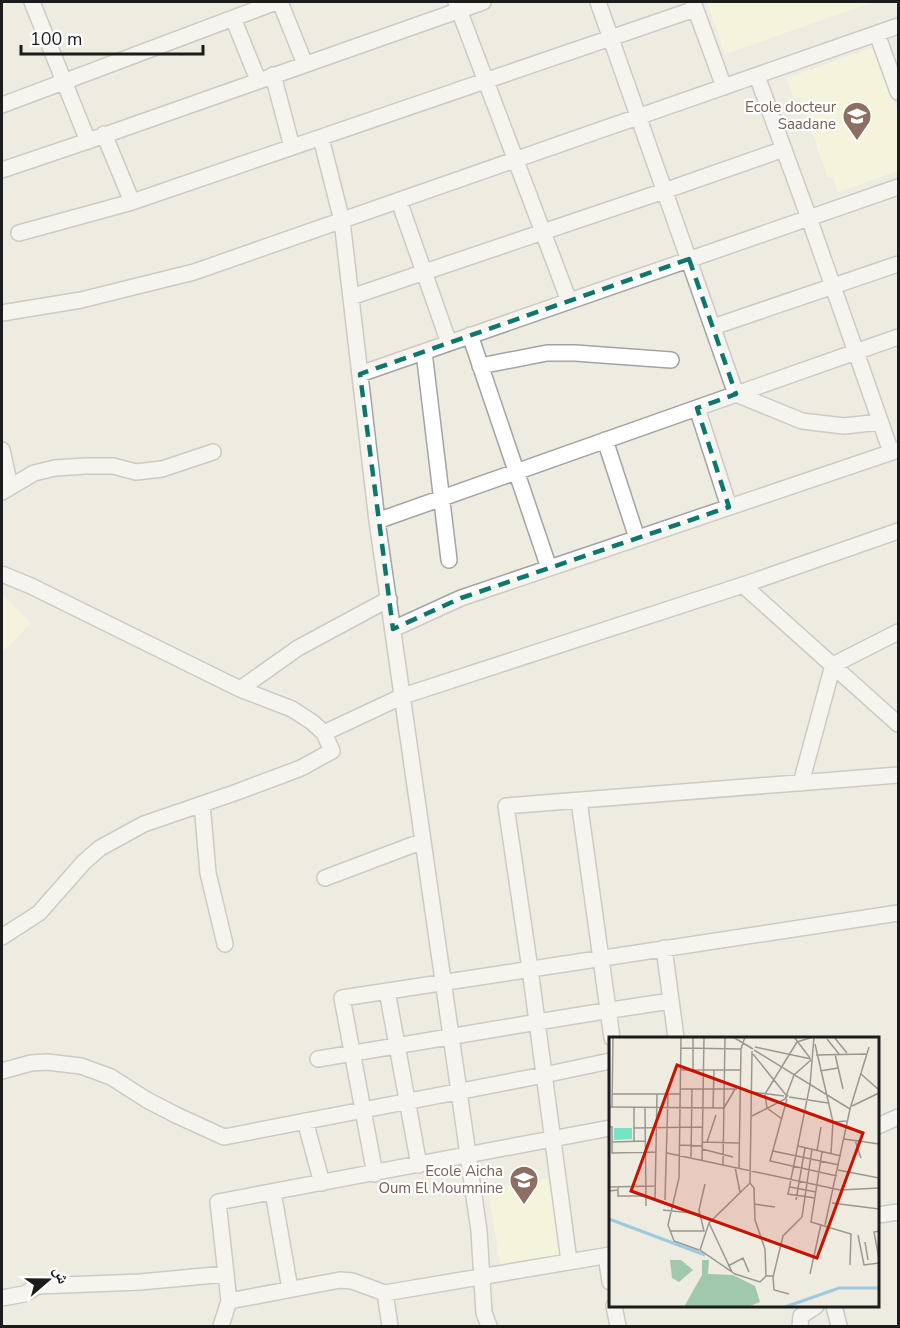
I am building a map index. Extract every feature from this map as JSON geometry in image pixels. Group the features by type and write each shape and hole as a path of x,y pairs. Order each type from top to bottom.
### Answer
{"street":[{"path":"32,2 88,141"},
{"path":"2,105 278,2 305,64"},
{"path":"2,170 305,64 458,6 483,2"},
{"path":"598,2 736,394 802,421 844,426 880,422"},
{"path":"19,233 132,202 610,39 694,5 724,87"},
{"path":"458,6 569,301"},
{"path":"233,18 258,80"},
{"path":"2,313 81,300 194,272 898,26"},
{"path":"877,34 898,92"},
{"path":"273,75 292,147"},
{"path":"393,629 461,598 895,451 880,422 757,76"},
{"path":"104,134 132,202"},
{"path":"321,138 342,221 377,521 479,1231 484,1313 489,1326"},
{"path":"351,297 784,149"},
{"path":"360,374 898,187"},
{"path":"399,201 449,343"},
{"path":"713,327 898,264"},
{"path":"470,335 549,568"},
{"path":"377,521 898,337"},
{"path":"424,352 449,560"},
{"path":"480,366 547,353 575,352 671,360"},
{"path":"697,408 729,507"},
{"path":"605,440 637,538"},
{"path":"2,450 6,489 34,473 55,468 113,466 136,472 162,469 213,452"},
{"path":"324,733 403,696 743,585 898,531"},
{"path":"2,574 31,585 240,689 292,709 324,733 332,751 301,768 144,824 100,848 84,862 39,913 2,938"},
{"path":"743,585 898,724"},
{"path":"240,689 298,648 389,599"},
{"path":"801,783 833,666 898,632"},
{"path":"568,1262 530,969 506,806 898,774"},
{"path":"579,801 612,1037"},
{"path":"202,804 208,873 225,944"},
{"path":"325,878 423,841"},
{"path":"375,1173 342,998 898,913"},
{"path":"664,948 676,1037"},
{"path":"387,991 419,1165"},
{"path":"318,1059 671,1001"},
{"path":"2,1069 47,1062 81,1066 111,1077 147,1100 224,1137 609,1061"},
{"path":"879,1126 898,1117"},
{"path":"305,1121 322,1183"},
{"path":"221,1326 229,1301 218,1203 609,1128"},
{"path":"273,1192 290,1289"},
{"path":"879,1215 898,1212"},
{"path":"229,1301 340,1280 352,1281 385,1293 608,1256"},
{"path":"2,1298 24,1294 38,1286 140,1282 226,1274"},
{"path":"385,1293 390,1326"},
{"path":"614,1307 618,1326"},
{"path":"800,1326 801,1316 813,1307"},
{"path":"834,1307 839,1326"}],"highlighted area":[{"path":"689,259 736,394 697,408 729,507 461,598 393,629 360,374"}],"shaded area":[{"path":"707,2 874,2 725,54"},
{"name":"Ecole docteur Saadane","path":"875,47 898,113 898,171 838,192 833,177 828,178 800,97 794,99 787,78"},
{"path":"2,594 31,623 2,653"},
{"name":"Ecole Aicha Oum El Moumnine","path":"553,1177 564,1255 500,1265 488,1189"}],"place":[{"name":"Ecole docteur Saadane","path":"857,142"},
{"name":"Ecole Aicha Oum El Moumnine","path":"524,1206"}]}
